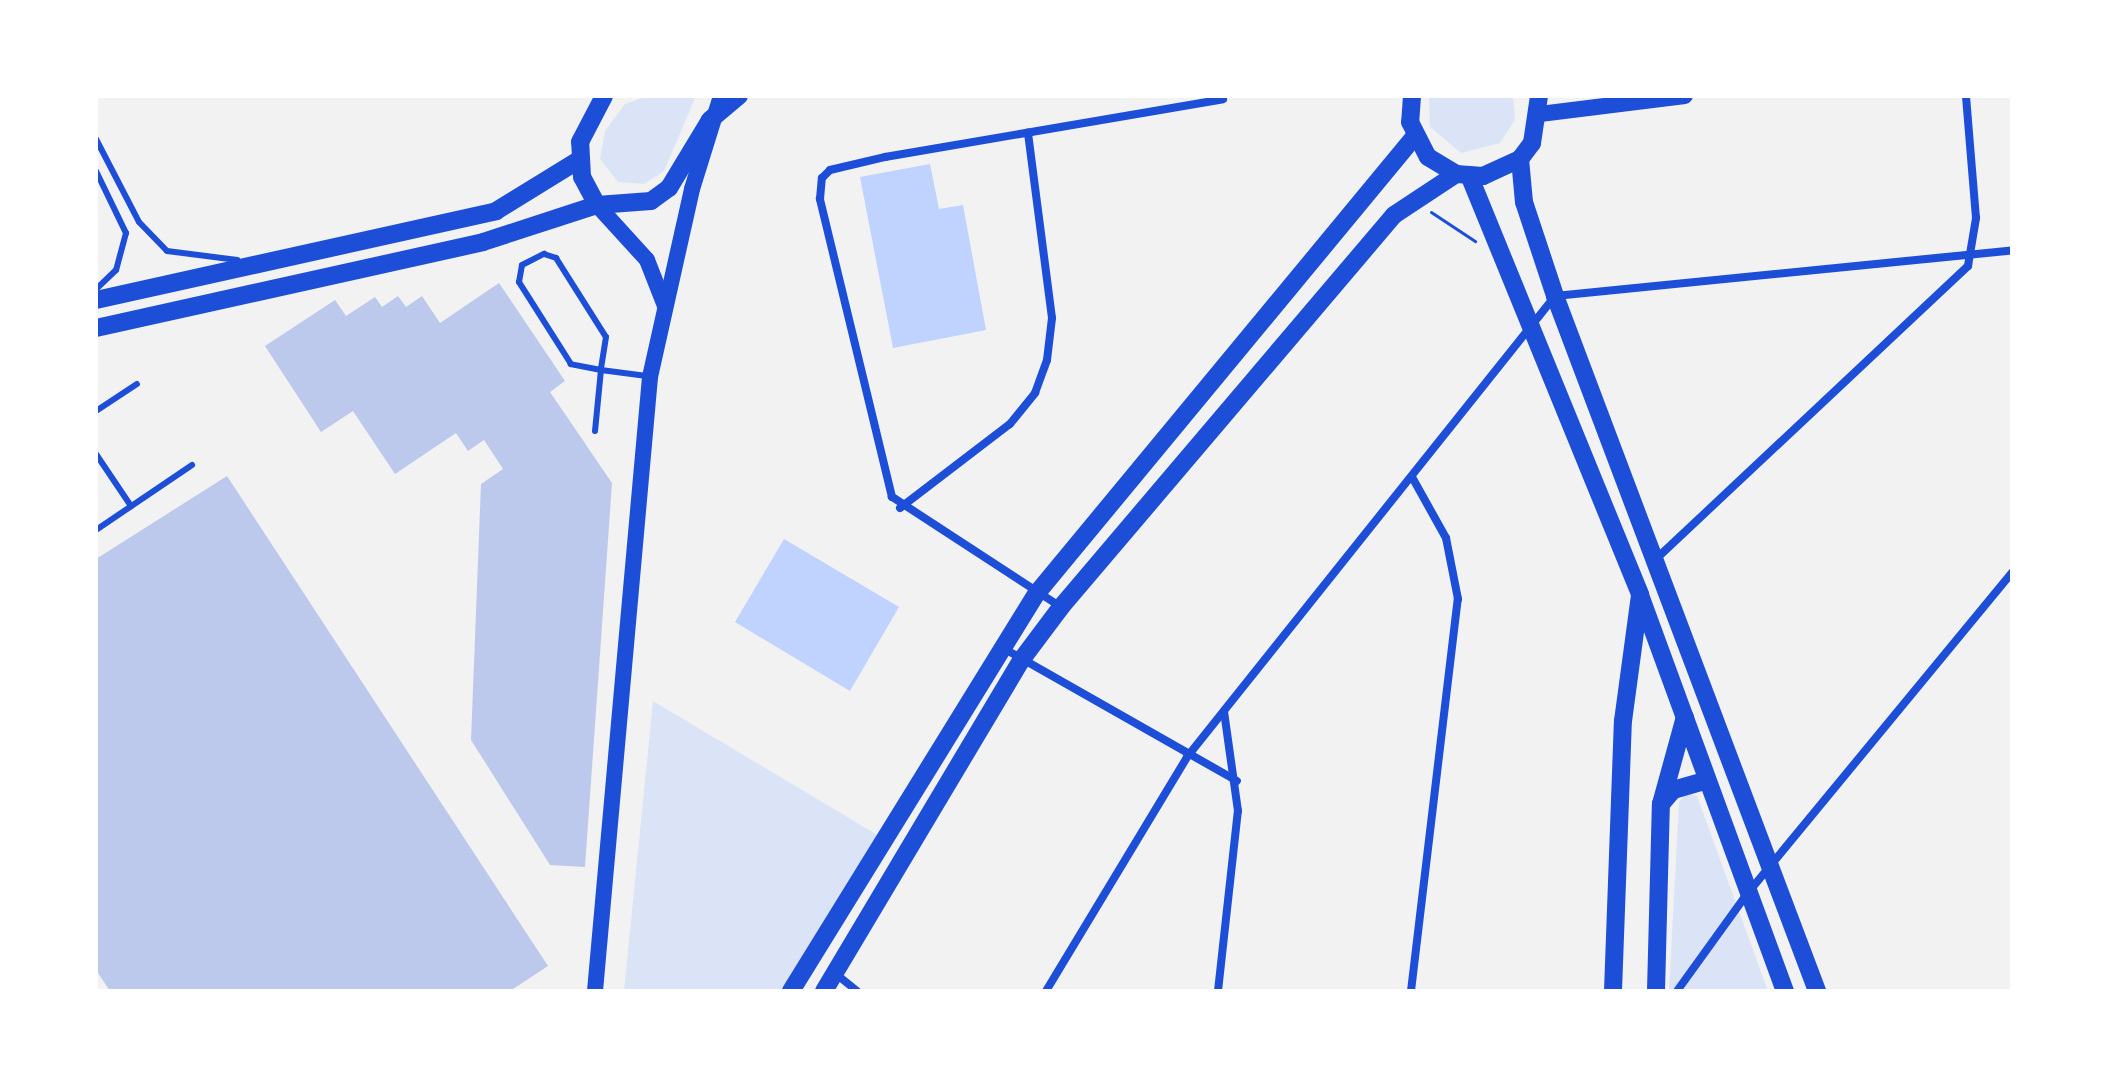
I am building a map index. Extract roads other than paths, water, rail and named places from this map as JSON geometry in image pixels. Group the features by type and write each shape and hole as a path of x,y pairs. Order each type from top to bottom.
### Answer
{"main road":[{"path":"604,96 590,116 579,160 597,205 647,260 665,308"},
{"path":"96,328 483,242 597,205 651,201 669,188 721,96"},
{"path":"595,991 650,377 710,120 739,96"},
{"path":"1412,96 1415,136 1428,157 1463,175 1532,324 1640,595 1785,991"},
{"path":"1685,96 1540,105 1520,159 1524,202 1555,296 1817,991"},
{"path":"791,991 999,646 1037,593 1415,136"},
{"path":"824,991 1022,659 1061,607 1411,199 1463,175 1503,170 1520,159"},
{"path":"96,300 496,211 579,160"},
{"path":"1613,991 1624,705 1640,595"},
{"path":"1656,991 1661,804 1684,718 1708,705"},
{"path":"1661,804 1673,790 1707,780"}],"street":[{"path":"590,116 591,96"},
{"path":"1656,559 1952,285 1974,253 1966,96"},
{"path":"1061,607 900,508 877,458 820,199 822,178 839,167 1223,99"},
{"path":"900,508 1010,424 1035,393 1047,360 1052,318 1028,133"},
{"path":"1046,991 1187,757 1555,296 2012,250"},
{"path":"1411,991 1458,599 1446,538 1412,477"},
{"path":"1677,991 1747,894 2012,572"},
{"path":"999,646 1187,757 1237,781"},
{"path":"1218,991 1237,781 1224,712"},
{"path":"835,974 857,991"}],"lane":[{"path":"96,139 139,222 167,251 223,262 312,252"},
{"path":"96,171 126,233 116,270 96,289"},
{"path":"595,431 601,370 606,337 556,258 544,254 522,265 519,282 571,364 601,370 650,377"},
{"path":"96,411 137,384"},
{"path":"96,454 131,506"},
{"path":"96,530 192,465"}],"water":[{"path":"930,164 939,209 963,205 986,330 893,348 860,177"},
{"path":"784,539 899,607 850,691 735,622"}]}
